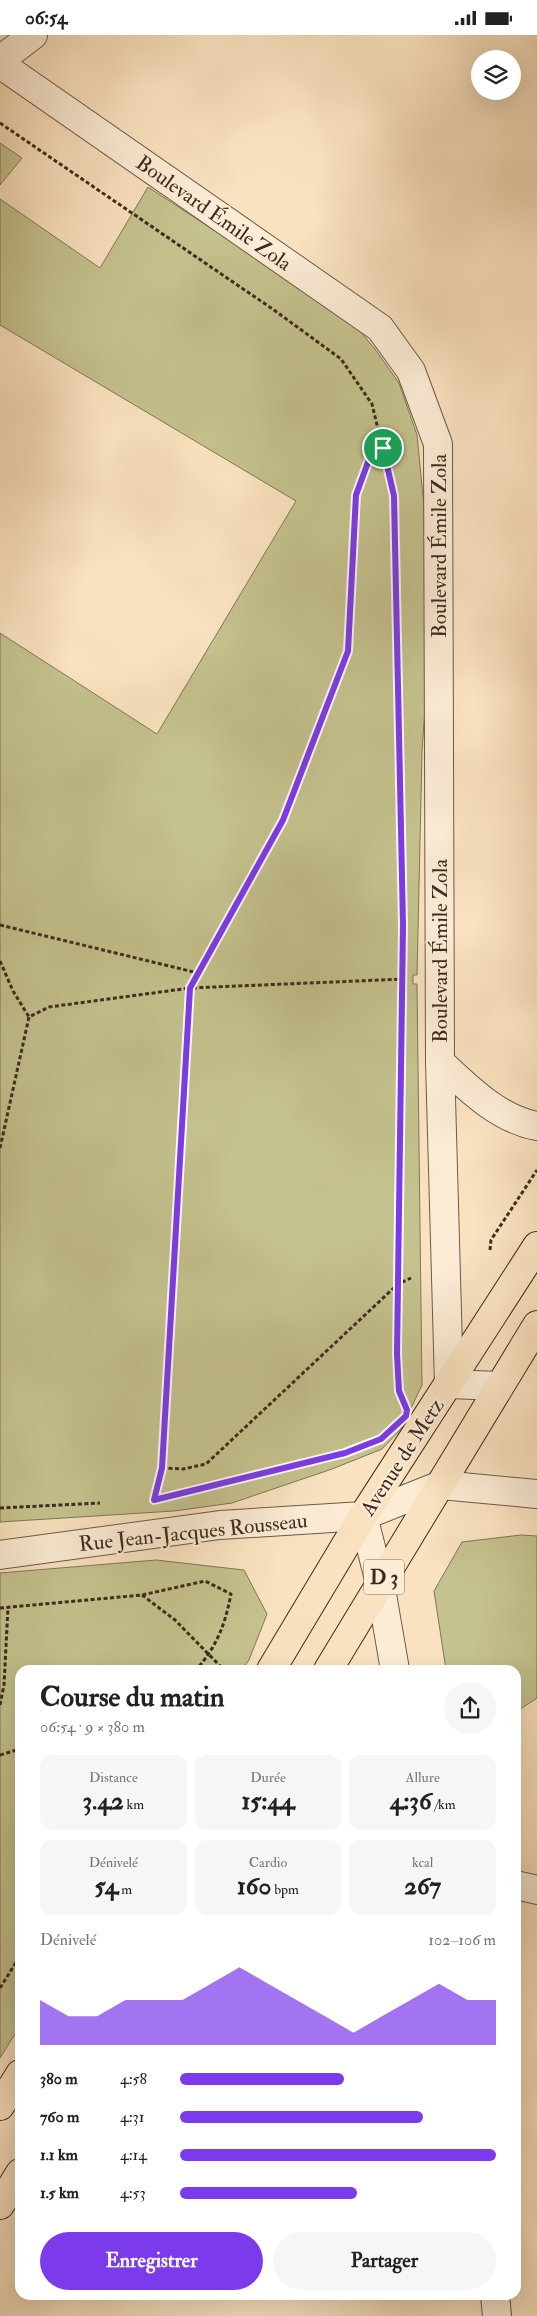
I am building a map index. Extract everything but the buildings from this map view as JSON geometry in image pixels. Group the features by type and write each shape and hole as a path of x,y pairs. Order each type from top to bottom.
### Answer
{"main road":[{"name":"Avenue de Metz","path":"273,1665 364,1516 537,1247"},
{"name":"D 3","path":"331,1665 537,1325"},
{"path":"0,2106 15,2082"},
{"path":"0,2205 15,2181"}],"street":[{"path":"0,60 33,35"},
{"name":"Boulevard Émile Zola","path":"0,64 380,328 411,371 436,437 438,454 440,1062 448,1384"},
{"name":"Boulevard Émile Zola","path":"440,1062 476,1095 506,1114 537,1126"},
{"path":"448,1384 499,1386"},
{"path":"441,1485 537,1494"},
{"name":"Rue Jean-Jacques Rousseau","path":"0,1555 220,1525 364,1516 441,1485"},
{"path":"364,1516 380,1583 394,1665"},
{"path":"521,1886 537,1890"},
{"path":"495,2300 497,2316"}],"path":[{"path":"0,123 274,310 341,359 372,404 394,496 401,815"},
{"path":"164,1498 154,1500 162,1468 190,988 283,820 348,651 356,495 371,454 417,435 436,437"},
{"path":"0,925 198,973"},
{"path":"0,961 13,991 29,1017 0,1148"},
{"path":"402,989 403,970"},
{"path":"29,1017 49,1007 190,988 408,979"},
{"path":"402,1028 397,1354 399,1391 402,1398"},
{"path":"490,1260 490,1240 537,1170"},
{"path":"162,1468 183,1469 206,1464 398,1284 416,1276"},
{"path":"192,1491 345,1453 372,1443"},
{"path":"0,1509 106,1503"},
{"path":"0,1608 142,1595 205,1581 231,1594 225,1623 209,1656 201,1665"},
{"path":"142,1595 174,1621 219,1665"},
{"path":"0,1705 4,1685 8,1607"},
{"path":"0,1755 15,1750"},
{"path":"0,1988 15,1964"}],"shaded area":[{"path":"0,143 22,158 0,185"},
{"path":"148,187 328,305 355,325 399,383 417,435 425,517 426,693 422,752 417,975 413,975 413,984 417,984 422,1385 401,1429 382,1449 332,1469 232,1503 174,1511 0,1522 0,633 157,734 296,501 0,325 0,199 100,268"},
{"path":"521,1535 537,1536 537,1698 521,1709 521,1665 445,1665 434,1591 462,1542"},
{"path":"156,1560 244,1570 267,1614 246,1665 15,1665 15,2034 0,2058 0,1573"}],"route":[{"path":"383,448 394,496 403,925 397,1354 399,1391 407,1410 406,1416 381,1439 345,1453 154,1500 162,1468 190,988 283,820 348,651 356,495 371,454 383,448"}]}
